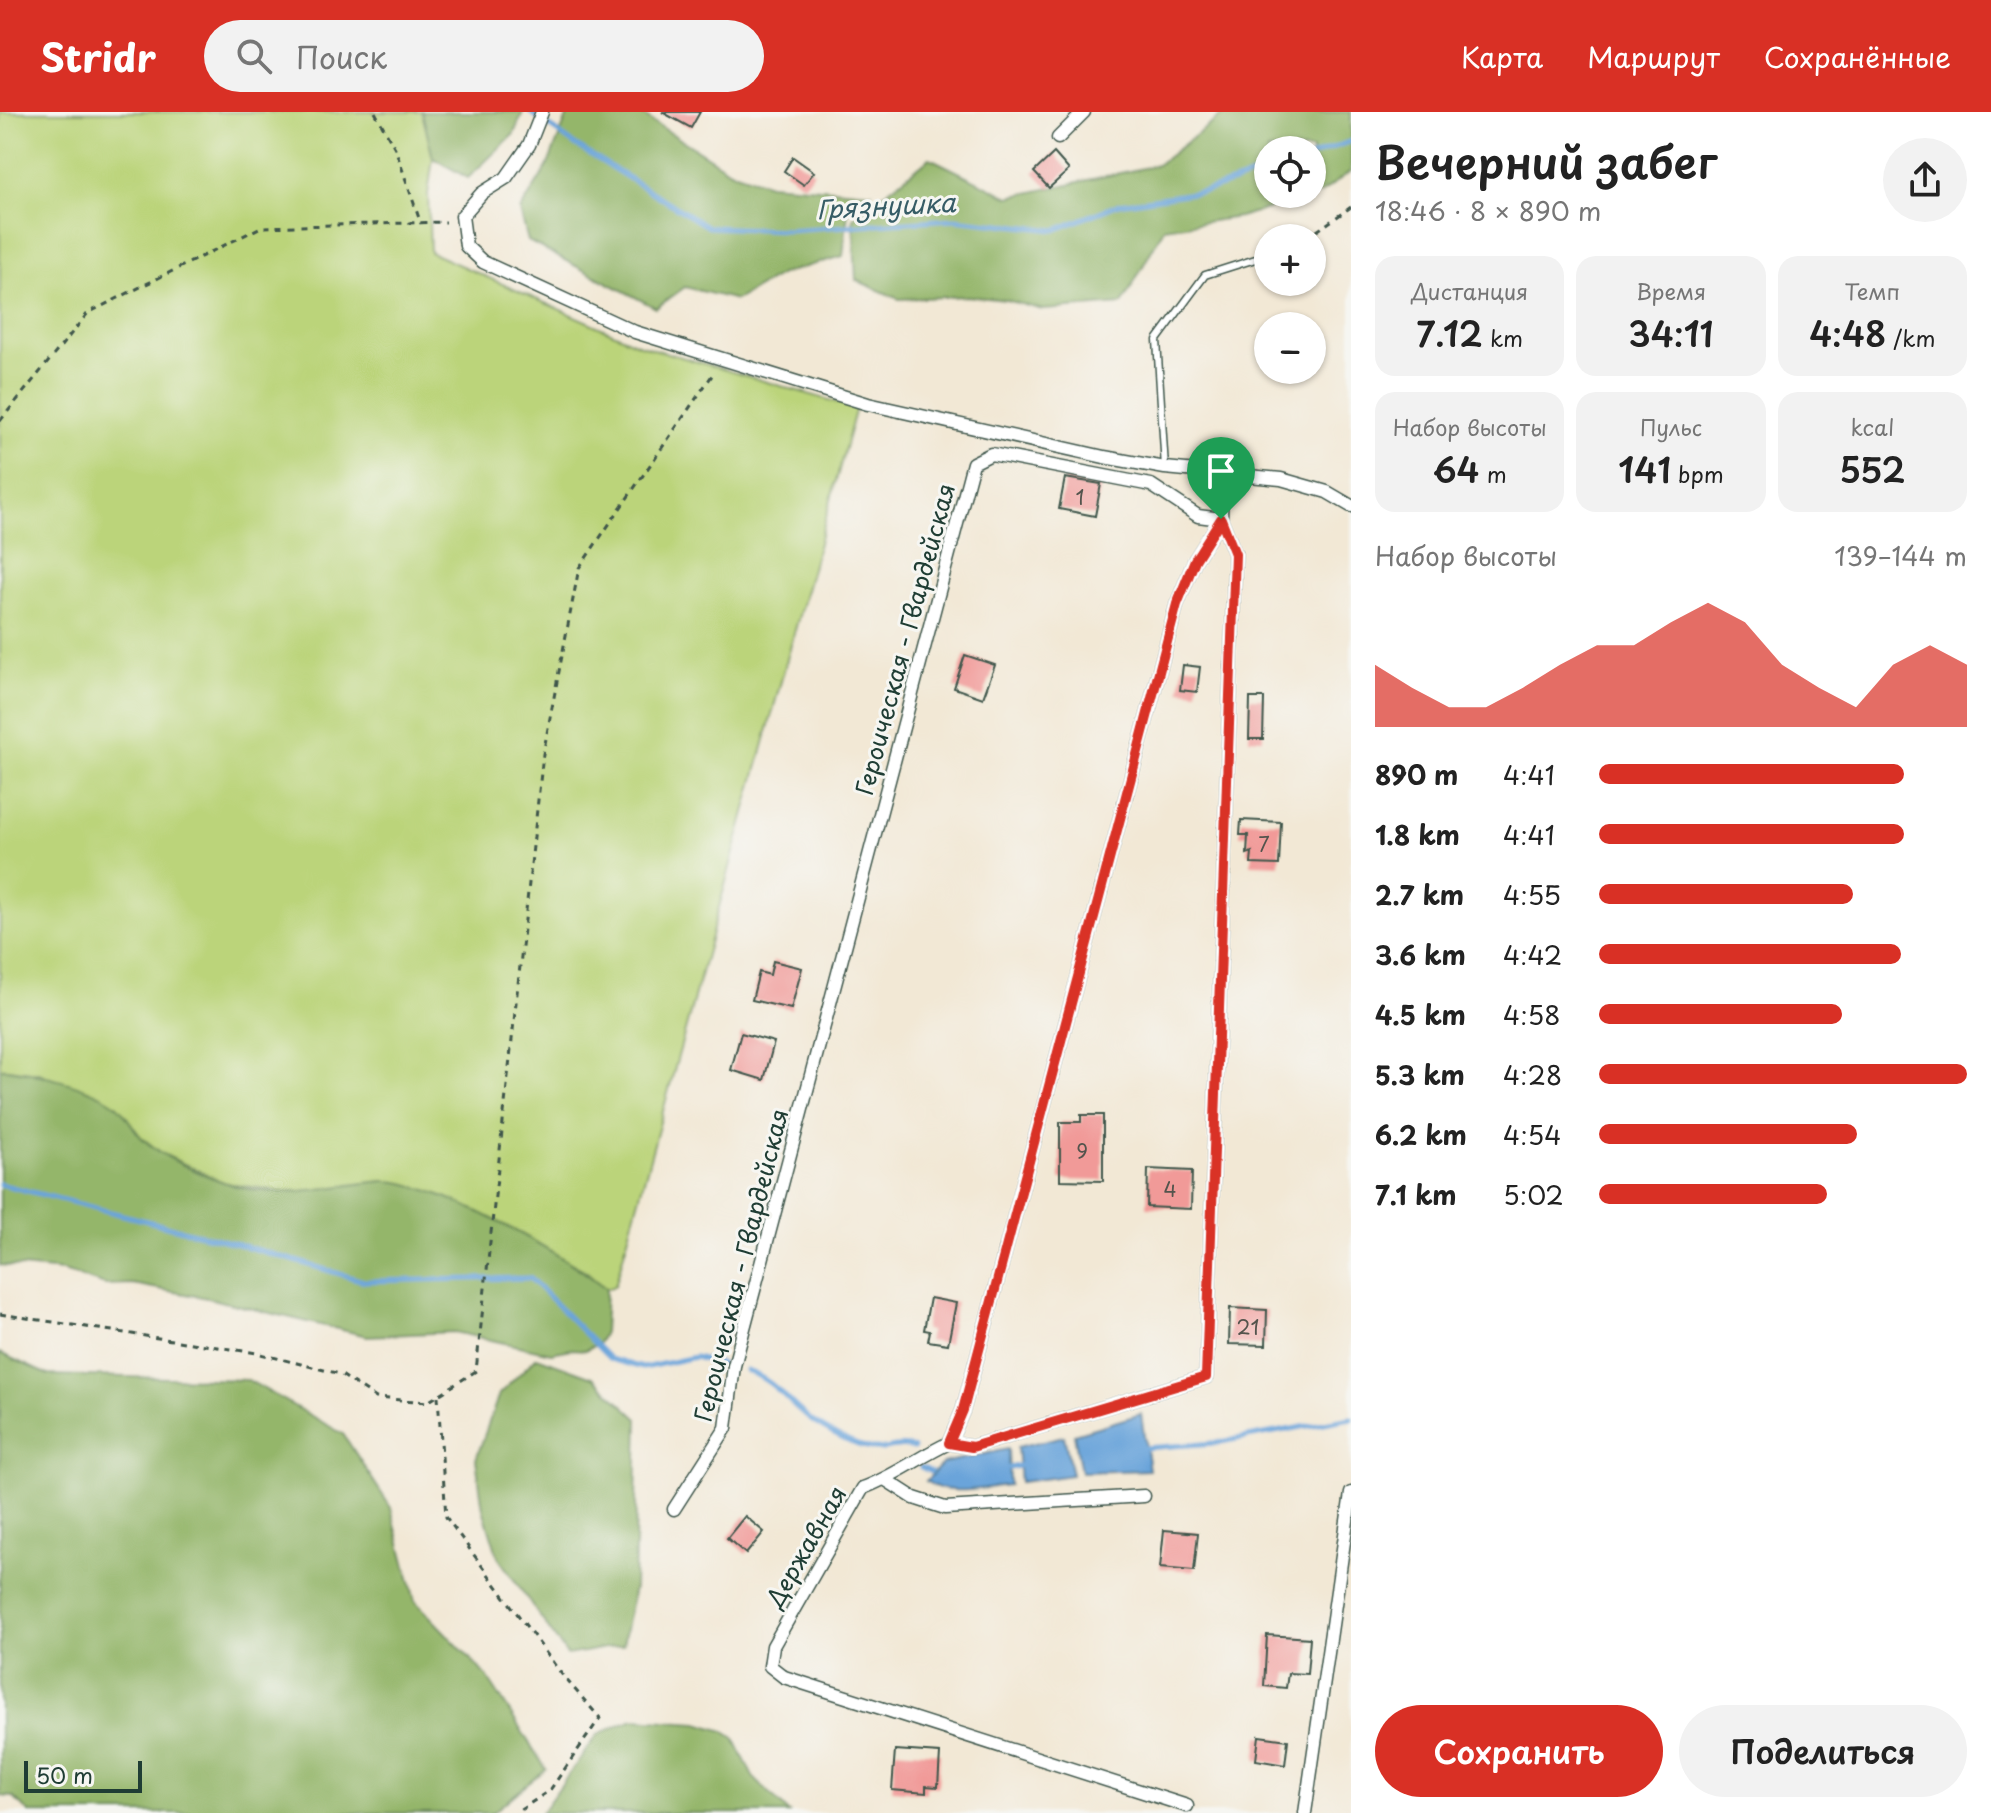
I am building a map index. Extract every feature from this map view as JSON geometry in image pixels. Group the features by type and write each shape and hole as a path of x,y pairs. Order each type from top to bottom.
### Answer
{"street":[{"path":"542,112 529,145 506,178 482,193 462,216 466,246 483,262 635,332 898,411 988,433 1165,468 1281,479 1327,492 1351,506"},
{"path":"1058,138 1084,112"},
{"name":"Героическая - Гвардейская","path":"674,1509 726,1428 734,1366 973,463 991,454 1151,485 1198,516 1221,519"},
{"path":"1221,519 1195,560 1177,604 963,1410 949,1443 972,1447 1206,1377 1235,554 1221,519 1222,473"},
{"name":"Державная","path":"949,1443 897,1469 886,1480 863,1488 773,1646 770,1666 784,1677 1187,1806"},
{"path":"886,1480 914,1498 945,1508 1144,1496"},
{"path":"1305,1813 1351,1493"}],"lane":[{"path":"1165,468 1157,340 1205,275 1254,259"}],"path":[{"path":"375,112 395,148 421,224"},
{"path":"1326,225 1351,207"},
{"path":"0,421 88,313 261,227 446,222"},
{"path":"0,1314 257,1353 340,1374 376,1398 428,1402 476,1371 543,754 579,568 723,359"},
{"path":"438,1396 446,1517 563,1676 600,1718 550,1790 516,1813"}],"green space":[{"path":"0,112 422,112 433,158 428,194 430,252 640,345 856,408 615,1286 606,1289 586,1271 436,1194 385,1181 294,1193 225,1183 163,1154 141,1137 116,1105 39,1073 0,1068"},
{"path":"422,112 523,112 514,134 468,178 433,158"},
{"path":"569,112 638,112 730,171 769,184 871,192 848,212 843,256 781,274 736,300 685,287 656,308 528,241 520,211 547,167"},
{"path":"1351,112 1351,171 1326,189 1326,136 1254,136 1254,208 1270,208 1239,217 1164,228 1122,304 1043,310 1006,300 967,296 899,299 856,280 853,218 930,158 1009,197 1157,165 1224,114"},
{"path":"0,1068 60,1080 104,1097 119,1107 142,1138 160,1152 201,1173 241,1187 282,1192 384,1181 433,1192 533,1240 589,1275 606,1289 604,1332 598,1344 585,1350 551,1353 454,1332 367,1336 207,1298 132,1284 105,1285 63,1271 0,1265"},
{"path":"0,1353 48,1375 248,1380 343,1434 391,1508 415,1601 486,1675 546,1769 492,1813 29,1813 13,1797 0,1796"},
{"path":"537,1357 593,1377 638,1419 634,1588 623,1645 567,1655 498,1557 483,1509 476,1459 499,1394"},
{"path":"633,1719 698,1723 724,1731 734,1738 753,1777 789,1813 541,1813 598,1734"}],"water":[{"path":"1141,1414 1149,1470 1081,1472 1074,1434"},
{"path":"1064,1436 1072,1475 1020,1482 1017,1447"},
{"path":"1008,1449 1009,1485 955,1490 934,1486 926,1481 943,1463"}],"building":[{"path":"662,112 700,112 691,128"},
{"path":"1054,153 1069,170 1049,188 1034,172"},
{"path":"793,157 814,172 804,185 784,171"},
{"path":"1065,478 1101,484 1095,516 1059,509"},
{"path":"965,655 995,665 983,698 954,688"},
{"path":"1183,665 1200,667 1197,692 1180,690"},
{"path":"1250,698 1264,698 1263,739 1249,739"},
{"path":"1241,820 1281,822 1279,865 1251,864 1252,852 1247,854 1248,835 1240,835"},
{"path":"773,961 802,968 791,1009 752,1000 759,972 770,975"},
{"path":"741,1033 774,1042 764,1080 731,1070"},
{"path":"1081,1115 1103,1115 1103,1181 1060,1180 1060,1122 1081,1122"},
{"path":"1148,1169 1192,1171 1191,1209 1147,1207"},
{"path":"930,1298 956,1303 948,1344 928,1341 930,1331 924,1330"},
{"path":"1230,1308 1267,1310 1266,1345 1229,1344"},
{"path":"745,1516 764,1532 746,1554 727,1538"},
{"path":"1164,1530 1198,1533 1194,1571 1160,1568"},
{"path":"1267,1635 1310,1638 1307,1674 1288,1673 1286,1688 1264,1686"},
{"path":"1259,1736 1288,1740 1285,1765 1256,1760"},
{"path":"895,1750 940,1753 938,1787 926,1786 926,1793 892,1790"}],"waterway":[{"name":"Грязнушка","path":"530,112 575,145 708,227 787,230 954,219 1055,230 1119,204 1206,191 1254,176"},
{"name":"Грязнушка","path":"1326,151 1351,141"},
{"path":"0,1184 234,1243 364,1281 530,1278 610,1359 643,1368 695,1357 721,1364"},
{"path":"746,1371 766,1380 815,1423 848,1441 876,1449 914,1448"},
{"path":"1143,1448 1215,1443 1351,1418"},
{"path":"1009,1468 1022,1465"},
{"path":"921,1467 931,1472"}],"route":[{"path":"1221,519 1235,554 1206,1377 972,1447 949,1443 963,1410 1177,604 1195,560 1221,519"}]}
